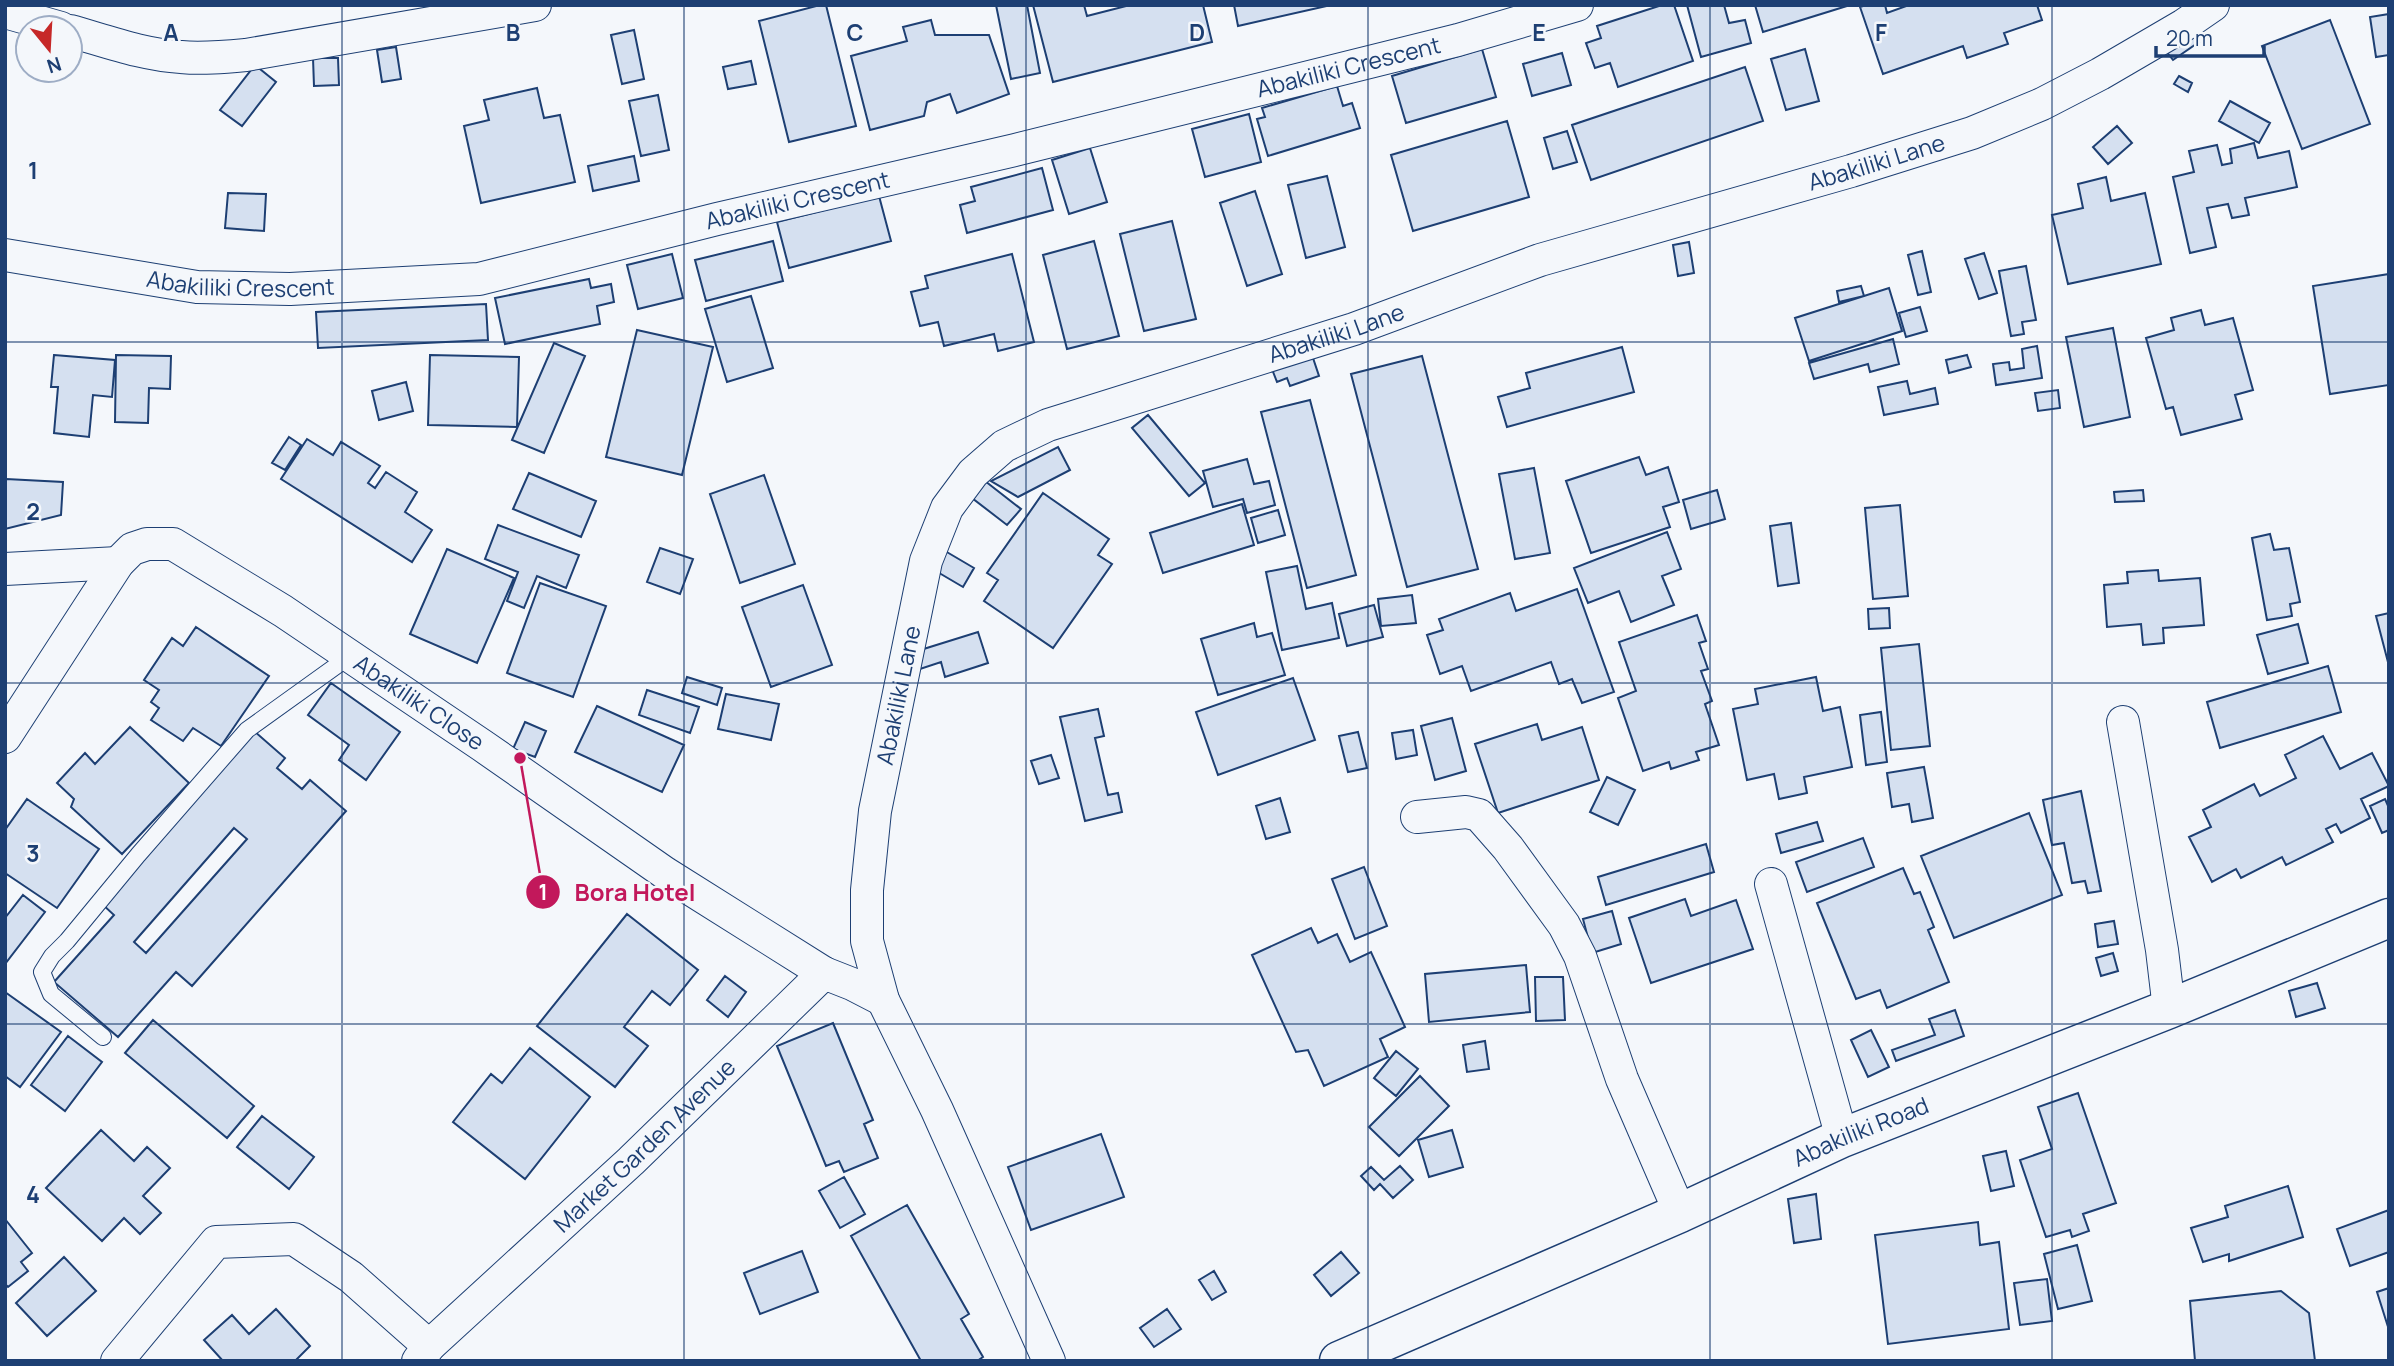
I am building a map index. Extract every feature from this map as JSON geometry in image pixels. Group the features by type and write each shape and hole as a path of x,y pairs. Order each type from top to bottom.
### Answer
{"main road":[{"name":"Abakiliki Road","path":"1339,1361 1680,1213 1842,1138 2169,1009 2389,918"}],"street":[{"path":"84,34 152,53 214,58 246,55 535,5"},
{"name":"Abakiliki Crescent","path":"5,255 197,287 290,289 479,279 1458,40 1577,5"},
{"name":"Abakiliki Lane","path":"1049,1361 937,1110 883,1000 867,941 867,890 875,811 926,561 947,508 973,473 1004,446 1048,425 1354,329 1540,260 1851,171 1972,132 2042,104 2089,80 2184,25 2213,5"},
{"name":"Abakiliki Close","path":"118,563 132,549 147,544 173,544 283,611 665,873 824,974"},
{"path":"5,569 118,563"},
{"path":"5,737 118,563"},
{"path":"2123,722 2162,950 2169,1009"},
{"path":"1417,817 1466,813 1479,815 1508,848 1564,925 1580,956 1622,1080 1680,1213"},
{"path":"1771,884 1842,1138"},
{"path":"824,974 852,984 883,1000"},
{"name":"Market Garden Avenue","path":"423,1354 631,1161 824,974"},
{"path":"117,1361 216,1242 294,1239 351,1277 423,1354"}],"lane":[{"path":"103,1037 51,994 42,972 51,956 247,730 350,656"}],"building":[{"path":"826,5 856,126 789,142 759,21"},
{"path":"996,5 1027,5 1040,73 1011,79"},
{"path":"1033,5 1084,5 1087,16 1130,5 1203,5 1212,42 1053,82"},
{"path":"1234,5 1331,5 1238,26"},
{"path":"1662,5 1674,5 1693,61 1618,87 1610,63 1595,68 1586,43 1601,38 1597,26"},
{"path":"1687,5 1724,5 1729,23 1745,20 1751,43 1701,57"},
{"path":"1755,5 1847,5 1847,6 1763,32"},
{"path":"1885,5 1887,13 1909,5 2037,5 2042,20 2004,33 2008,44 1967,58 1963,46 1883,74 1860,7"},
{"path":"2389,14 2389,55 2376,57 2370,17"},
{"path":"931,20 935,35 989,35 1009,94 957,113 950,94 927,102 924,116 870,130 851,56 907,41 903,27"},
{"path":"2330,20 2370,124 2302,149 2262,46"},
{"path":"2189,28 2199,42 2173,60 2162,46"},
{"path":"634,30 644,79 622,84 611,35"},
{"path":"396,47 401,79 382,82 377,50"},
{"path":"1482,49 1496,97 1406,123 1392,76"},
{"path":"1805,49 1819,101 1786,110 1771,59"},
{"path":"1562,53 1571,85 1532,96 1523,64"},
{"path":"313,58 338,58 339,85 314,86"},
{"path":"751,61 756,84 728,89 723,67"},
{"path":"255,65 276,82 242,126 220,110"},
{"path":"1745,67 1763,121 1591,180 1572,125"},
{"path":"2179,76 2192,83 2188,92 2174,84"},
{"path":"1337,86 1343,106 1352,103 1360,128 1268,156 1257,119 1265,117 1262,108"},
{"path":"537,88 544,118 560,115 575,182 481,203 464,126 489,120 484,100"},
{"path":"658,95 669,150 641,156 629,101"},
{"path":"2230,101 2270,123 2259,143 2219,121"},
{"path":"1249,114 1261,162 1205,177 1192,129"},
{"path":"1507,121 1529,197 1413,231 1391,155"},
{"path":"2117,126 2132,143 2108,164 2093,147"},
{"path":"1567,131 1577,162 1553,169 1544,138"},
{"path":"2254,143 2258,158 2289,151 2297,187 2245,198 2249,215 2232,218 2228,204 2207,208 2216,247 2190,253 2173,177 2194,172 2189,151 2217,145 2222,165 2232,163 2230,149"},
{"path":"1090,148 1107,202 1069,214 1052,160"},
{"path":"634,156 639,181 593,191 588,166"},
{"path":"1042,168 1053,210 967,233 960,205 975,201 971,187"},
{"path":"1327,176 1345,247 1306,258 1288,185"},
{"path":"2106,177 2111,201 2145,193 2161,264 2068,284 2052,215 2083,208 2078,184"},
{"path":"1255,191 1282,274 1247,286 1220,203"},
{"path":"228,193 266,194 264,231 225,228"},
{"path":"879,196 891,241 789,268 777,222"},
{"path":"1172,221 1196,319 1144,331 1120,234"},
{"path":"773,241 783,281 706,301 695,260"},
{"path":"1094,241 1119,336 1067,349 1043,255"},
{"path":"1689,242 1694,273 1678,276 1673,245"},
{"path":"1922,251 1931,292 1918,295 1908,255"},
{"path":"1984,253 1997,293 1979,299 1965,259"},
{"path":"672,254 683,298 638,309 627,265"},
{"path":"1012,254 1034,342 998,351 994,334 944,346 938,322 920,326 911,292 928,288 925,276"},
{"path":"2026,266 2036,320 2022,322 2024,334 2011,336 1999,271"},
{"path":"2389,274 2389,385 2330,394 2313,286"},
{"path":"589,279 591,288 611,284 614,302 597,306 600,324 505,344 495,298"},
{"path":"1861,286 1864,296 1839,302 1837,291"},
{"path":"1889,288 1902,331 1809,361 1795,318"},
{"path":"751,296 773,368 727,382 705,309"},
{"path":"486,304 488,340 318,348 316,312"},
{"path":"1920,307 1927,331 1906,337 1899,313"},
{"path":"2201,310 2205,325 2233,318 2253,390 2235,395 2242,419 2181,435 2173,407 2166,409 2146,338 2174,330 2171,318"},
{"path":"2113,328 2130,417 2084,427 2066,337"},
{"path":"637,330 713,347 682,475 606,457"},
{"path":"1893,339 1899,364 1870,372 1868,364 1814,379 1809,363"},
{"path":"554,343 585,356 544,453 512,440"},
{"path":"2037,346 2042,378 1996,385 1993,364 2009,362 2010,370 2024,368 2022,349"},
{"path":"1622,347 1634,392 1507,427 1498,397 1530,388 1526,373"},
{"path":"54,355 115,360 112,397 93,395 89,437 54,433 58,387 51,387"},
{"path":"116,355 171,356 170,389 149,388 148,423 115,422"},
{"path":"430,355 519,357 517,427 428,425"},
{"path":"1312,355 1319,376 1290,386 1287,378 1277,382 1272,369"},
{"path":"1967,355 1971,367 1949,373 1946,360"},
{"path":"1422,356 1478,569 1407,587 1351,374"},
{"path":"1907,381 1910,394 1935,388 1938,404 1884,415 1878,387"},
{"path":"406,382 413,411 379,420 372,391"},
{"path":"2058,390 2060,408 2038,411 2035,393"},
{"path":"1310,400 1356,575 1307,588 1261,412"},
{"path":"1148,415 1205,483 1189,496 1132,428"},
{"path":"289,437 301,445 285,470 272,463"},
{"path":"307,439 333,455 341,442 380,466 368,483 375,488 386,472 417,492 405,512 432,530 412,562 281,479"},
{"path":"1058,447 1070,470 1018,497 991,481"},
{"path":"1639,457 1646,475 1668,467 1679,502 1663,507 1670,527 1591,553 1566,481"},
{"path":"1247,459 1254,484 1269,481 1275,505 1247,513 1243,499 1213,507 1203,471"},
{"path":"1534,468 1550,553 1515,559 1499,474"},
{"path":"529,473 596,501 581,537 513,509"},
{"path":"764,475 795,564 740,583 710,494"},
{"path":"6,479 63,482 61,515 5,529"},
{"path":"985,481 1021,509 1007,525 972,498"},
{"path":"1717,490 1725,519 1691,529 1683,500"},
{"path":"2143,490 2144,501 2115,502 2114,492"},
{"path":"1043,493 1109,539 1098,555 1112,564 1053,648 984,601 998,580 987,573"},
{"path":"1242,504 1254,545 1163,573 1150,533"},
{"path":"1900,505 1908,596 1873,599 1865,508"},
{"path":"1278,510 1285,535 1258,543 1251,518"},
{"path":"1791,523 1799,583 1778,586 1770,526"},
{"path":"498,525 579,555 566,588 537,576 524,608 507,601 518,572 485,559"},
{"path":"1667,532 1681,569 1662,576 1674,605 1631,622 1619,591 1588,603 1574,568"},
{"path":"2270,534 2274,550 2289,548 2300,602 2290,604 2292,616 2267,620 2252,538"},
{"path":"660,548 693,559 680,594 647,582"},
{"path":"940,548 974,568 963,587 929,567"},
{"path":"447,549 514,578 477,663 410,634"},
{"path":"1297,566 1306,609 1332,603 1339,638 1282,650 1266,572"},
{"path":"2158,570 2159,581 2200,578 2204,625 2163,628 2164,643 2143,645 2141,624 2107,627 2104,585 2128,583 2127,572"},
{"path":"540,583 606,606 573,697 507,673"},
{"path":"803,585 832,665 771,687 742,607"},
{"path":"1577,589 1614,692 1582,703 1572,679 1559,684 1551,662 1471,691 1462,666 1440,674 1427,635 1443,630 1439,619 1510,593 1516,611"},
{"path":"1412,595 1416,623 1381,626 1378,599"},
{"path":"1374,605 1383,637 1347,646 1339,614"},
{"path":"1889,608 1890,628 1869,629 1868,609"},
{"path":"2389,613 2389,666 2376,616"},
{"path":"1697,615 1706,641 1699,643 1708,669 1701,671 1712,701 1705,704 1719,745 1696,752 1699,760 1671,769 1669,762 1643,771 1618,698 1636,691 1619,642"},
{"path":"1254,623 1257,637 1272,633 1285,675 1218,695 1201,639"},
{"path":"2298,624 2308,663 2268,674 2257,635"},
{"path":"196,627 269,676 221,746 193,728 183,741 151,720 159,708 151,702 159,690 144,680 172,638 183,646"},
{"path":"978,632 988,663 945,677 941,662 920,669 914,652"},
{"path":"1919,644 1930,746 1891,750 1881,648"},
{"path":"2328,666 2341,712 2220,748 2207,702"},
{"path":"687,677 722,688 717,705 682,693"},
{"path":"1816,677 1823,711 1840,707 1852,767 1804,777 1807,793 1779,799 1774,774 1747,780 1733,709 1758,704 1755,689"},
{"path":"1293,678 1315,740 1218,775 1196,712"},
{"path":"331,683 400,732 366,780 339,760 349,745 308,715"},
{"path":"647,690 699,707 690,733 639,715"},
{"path":"726,694 779,704 771,740 718,729"},
{"path":"597,706 684,745 662,792 575,752"},
{"path":"1098,709 1104,736 1095,738 1108,795 1118,793 1122,812 1085,821 1060,717"},
{"path":"1881,712 1887,762 1866,765 1860,715"},
{"path":"1452,718 1466,771 1435,780 1421,726"},
{"path":"525,722 546,731 535,757 513,749"},
{"path":"1537,724 1542,740 1582,727 1599,780 1498,813 1475,744"},
{"path":"130,727 189,783 122,854 71,807 74,799 57,783 85,753 95,764"},
{"path":"1413,730 1417,755 1396,759 1392,733"},
{"path":"254,731 285,758 277,768 302,789 310,780 346,811 192,986 176,972 118,1037 54,982 114,915 102,904","holes":["234,828 247,839 146,953 134,942"]},
{"path":"1358,732 1367,768 1348,772 1339,736"},
{"path":"2323,736 2340,769 2372,753 2389,786 2361,799 2370,818 2341,833 2336,824 2326,829 2333,842 2286,865 2282,857 2241,878 2236,869 2212,882 2189,837 2211,827 2203,810 2254,784 2260,796 2296,778 2285,755"},
{"path":"1051,755 1059,778 1039,784 1031,761"},
{"path":"1924,767 1933,818 1912,822 1909,804 1892,807 1887,773"},
{"path":"1607,777 1635,790 1618,825 1590,812"},
{"path":"2081,791 2101,891 2088,893 2085,881 2072,883 2064,843 2052,845 2043,800"},
{"path":"1280,798 1290,832 1266,839 1256,806"},
{"path":"27,799 99,849 57,908 5,873 5,830"},
{"path":"2385,799 2389,808 2389,830 2382,833 2370,806"},
{"path":"2029,813 2062,895 1954,938 1921,856"},
{"path":"1817,822 1823,841 1781,853 1776,834"},
{"path":"1863,838 1874,867 1807,892 1796,862"},
{"path":"1706,844 1714,872 1606,905 1598,877"},
{"path":"1364,867 1387,926 1355,939 1332,879"},
{"path":"1903,868 1914,894 1920,892 1934,927 1928,930 1949,982 1887,1008 1880,990 1856,999 1817,903"},
{"path":"23,895 45,912 5,964 5,918"},
{"path":"1685,899 1691,916 1736,900 1753,949 1651,983 1629,918"},
{"path":"1612,911 1621,944 1592,953 1583,919"},
{"path":"627,914 698,970 670,1005 652,991 624,1027 648,1046 615,1087 537,1026"},
{"path":"2114,921 2118,944 2098,947 2095,924"},
{"path":"1311,928 1318,943 1337,934 1350,962 1371,952 1405,1027 1380,1039 1388,1057 1324,1086 1308,1050 1296,1052 1252,955"},
{"path":"2113,953 2118,971 2101,976 2096,958"},
{"path":"1526,965 1530,1012 1429,1022 1425,974"},
{"path":"725,976 746,992 728,1017 707,1000"},
{"path":"1535,977 1563,977 1565,1020 1536,1021"},
{"path":"2317,983 2325,1008 2296,1017 2289,991"},
{"path":"5,992 61,1032 20,1087 5,1076"},
{"path":"1955,1010 1964,1036 1896,1061 1892,1050 1935,1035 1929,1019"},
{"path":"153,1020 254,1106 227,1138 125,1053"},
{"path":"833,1023 873,1120 864,1124 878,1158 844,1172 839,1161 826,1166 777,1046"},
{"path":"1871,1030 1889,1067 1868,1077 1851,1040"},
{"path":"68,1036 102,1062 65,1111 31,1085"},
{"path":"1485,1041 1489,1069 1467,1072 1463,1045"},
{"path":"530,1048 590,1097 525,1179 453,1122 491,1074 502,1083"},
{"path":"1396,1051 1418,1069 1396,1096 1374,1078"},
{"path":"1420,1076 1449,1106 1399,1156 1369,1127"},
{"path":"2078,1093 2116,1203 2083,1214 2089,1231 2072,1237 2070,1230 2046,1237 2020,1160 2052,1149 2038,1107"},
{"path":"262,1116 314,1157 289,1189 237,1147"},
{"path":"101,1130 134,1161 147,1147 170,1168 143,1196 161,1213 140,1234 124,1218 102,1241 46,1188"},
{"path":"1452,1130 1463,1167 1429,1177 1418,1140"},
{"path":"1101,1134 1124,1197 1031,1230 1008,1167"},
{"path":"2006,1151 2014,1186 1991,1191 1983,1156"},
{"path":"1400,1166 1413,1180 1393,1198 1380,1184 1374,1190 1361,1176 1371,1167 1384,1180"},
{"path":"844,1177 865,1214 840,1228 819,1191"},
{"path":"2288,1186 2303,1237 2229,1261 2229,1254 2203,1262 2191,1228 2228,1217 2225,1206"},
{"path":"1816,1194 1821,1239 1794,1243 1788,1199"},
{"path":"907,1205 969,1314 961,1319 983,1357 977,1361 921,1361 851,1236"},
{"path":"2389,1210 2389,1252 2350,1266 2337,1229"},
{"path":"5,1219 32,1253 21,1262 28,1271 8,1287 5,1284"},
{"path":"1978,1222 1980,1245 1999,1242 2009,1329 1888,1344 1875,1235"},
{"path":"2077,1245 2092,1301 2058,1309 2044,1254"},
{"path":"802,1251 818,1292 760,1314 744,1273"},
{"path":"1341,1252 1359,1273 1331,1296 1314,1275"},
{"path":"64,1257 96,1291 47,1336 16,1303"},
{"path":"1214,1271 1226,1292 1212,1300 1199,1280"},
{"path":"2047,1279 2052,1321 2020,1325 2014,1283"},
{"path":"2389,1288 2389,1330 2377,1292"},
{"path":"2281,1291 2309,1313 2315,1361 2195,1361 2190,1301"},
{"path":"276,1309 310,1346 295,1361 223,1361 204,1340 232,1315 249,1334"},
{"path":"1167,1309 1181,1329 1154,1347 1140,1328"}],"place":[{"name":"Bora Hotel","path":"520,758"}]}
